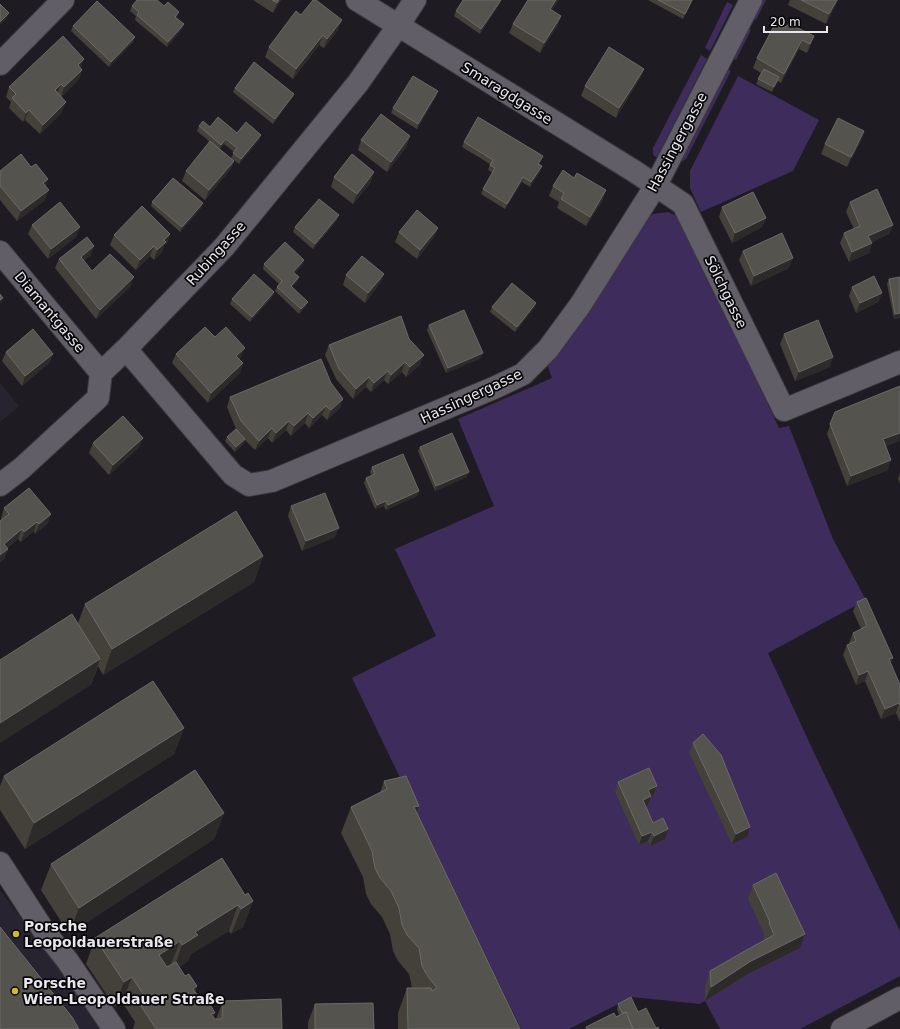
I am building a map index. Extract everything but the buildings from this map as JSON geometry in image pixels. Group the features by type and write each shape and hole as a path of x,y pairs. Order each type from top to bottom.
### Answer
{"street":[{"path":"0,64 63,0"},
{"name":"Smaragdgasse","path":"357,0 656,185"},
{"name":"Rubingasse","path":"101,373 224,247 358,83 415,0"},
{"name":"Hassingergasse","path":"126,349 233,475 249,485 272,481 496,387 523,374 548,349 581,304 656,185 751,0"},
{"name":"Sölchgasse","path":"656,185 683,204 784,410 900,362"},
{"name":"Diamantgasse","path":"0,252 101,373"},
{"path":"0,485 22,468 98,398 101,373"},
{"path":"0,863 44,931 67,960 114,1029"},
{"path":"842,1029 900,998"}],"shaded area":[{"path":"758,0 766,0 756,20 750,17"},
{"path":"727,2 733,5 710,51 705,48"},
{"path":"745,26 751,30 736,60 729,57"},
{"path":"701,55 707,59 657,157 654,156 653,148"},
{"path":"724,67 731,71 686,159 681,162 677,161"},
{"path":"738,76 819,120 793,171 701,212 690,188 690,171"},
{"path":"668,212 681,218 779,428 789,426 833,539 866,600 768,653 817,759 900,931 900,976 800,1029 720,1029 705,1001 700,1004 632,997 569,1029 521,1029 352,678 436,636 395,549 494,506 458,419 552,378 547,364 641,221 653,214"},
{"path":"0,383 19,406 0,422"},
{"name":"Porsche Leopoldauerstraße","path":"0,890 66,978 100,1029 0,1029"}],"place":[{"name":"Porsche Leopoldauerstraße","path":"16,934"},
{"name":"Porsche Wien-Leopoldauer Straße","path":"15,991"}]}
